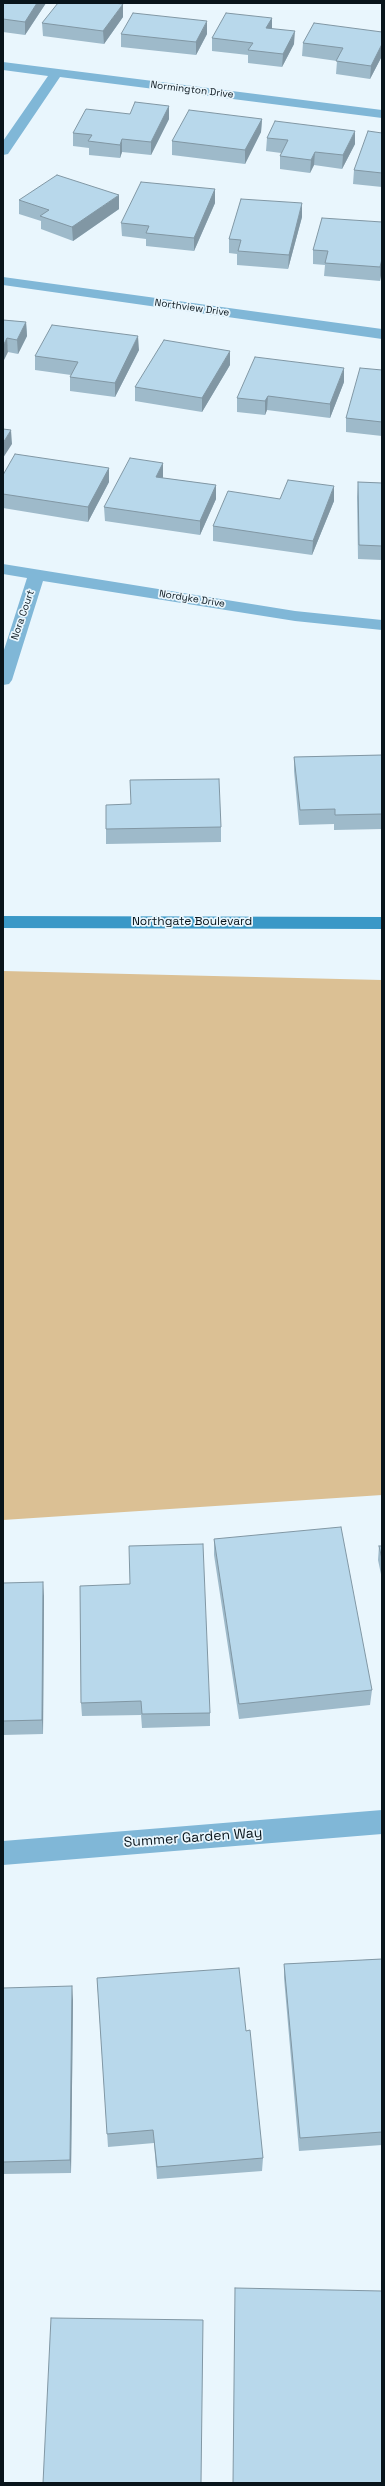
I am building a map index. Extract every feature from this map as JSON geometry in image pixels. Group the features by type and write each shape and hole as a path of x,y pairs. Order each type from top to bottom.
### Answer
{"main road":[{"name":"Northgate Boulevard","path":"3,922 382,922"}],"street":[{"name":"Normington Drive","path":"3,66 382,114"},
{"path":"3,150 56,73"},
{"name":"Northview Drive","path":"3,281 382,334"},
{"name":"Nordyke Drive","path":"3,569 295,616 382,625"},
{"name":"Nora Court","path":"3,680 37,574"},
{"name":"Summer Garden Way","path":"3,1853 382,1822"}],"shaded area":[{"path":"3,971 382,980 382,1495 3,1520"}],"building":[{"path":"3,3 37,3 25,22 3,19"},
{"path":"58,3 123,4 103,31 42,23"},
{"path":"133,13 207,21 196,42 121,34"},
{"path":"226,13 272,18 266,28 295,31 283,54 248,50 253,43 212,38"},
{"path":"314,23 382,32 382,44 371,66 336,61 343,48 303,43"},
{"path":"135,102 169,106 151,142 122,139 120,145 88,141 92,135 73,133 86,109 130,114"},
{"path":"189,110 262,119 245,150 172,141"},
{"path":"275,121 355,131 343,155 315,152 311,160 280,156 288,140 267,138"},
{"path":"368,131 382,133 382,173 354,170"},
{"path":"57,175 119,195 72,227 40,216 49,210 19,200"},
{"path":"141,182 215,189 194,238 146,233 149,226 121,223"},
{"path":"241,199 302,203 289,255 238,251 241,240 229,239"},
{"path":"322,218 382,222 382,259 380,267 325,263 328,251 313,250"},
{"path":"3,320 26,322 17,340 7,338 3,346"},
{"path":"52,325 138,336 115,383 70,377 78,362 35,356"},
{"path":"164,340 230,351 202,398 135,387"},
{"path":"255,357 344,368 330,404 268,396 265,401 237,398"},
{"path":"360,368 382,370 382,422 346,418"},
{"path":"3,429 11,430 3,443"},
{"path":"15,454 109,468 88,507 3,494 3,475"},
{"path":"130,458 163,463 156,477 216,485 200,521 104,507"},
{"path":"288,480 334,486 313,541 213,526 228,491 280,499"},
{"path":"358,482 382,483 382,546 359,545"},
{"path":"382,755 382,814 335,815 335,809 300,810 294,757"},
{"path":"219,779 221,827 106,829 106,805 131,804 130,780"},
{"path":"341,1527 372,1690 239,1704 214,1539"},
{"path":"203,1544 210,1713 142,1714 141,1701 81,1703 80,1586 130,1584 129,1546"},
{"path":"379,1546 382,1546 382,1559"},
{"path":"43,1582 42,1720 3,1721 3,1583"},
{"path":"382,1959 382,2132 300,2138 284,1964"},
{"path":"239,1968 246,2031 250,2030 263,2158 157,2167 153,2130 107,2134 97,1978"},
{"path":"72,1986 70,2160 3,2162 3,1988"},
{"path":"235,2288 382,2291 382,2483 233,2483"},
{"path":"51,2318 203,2320 201,2483 43,2483"}]}
